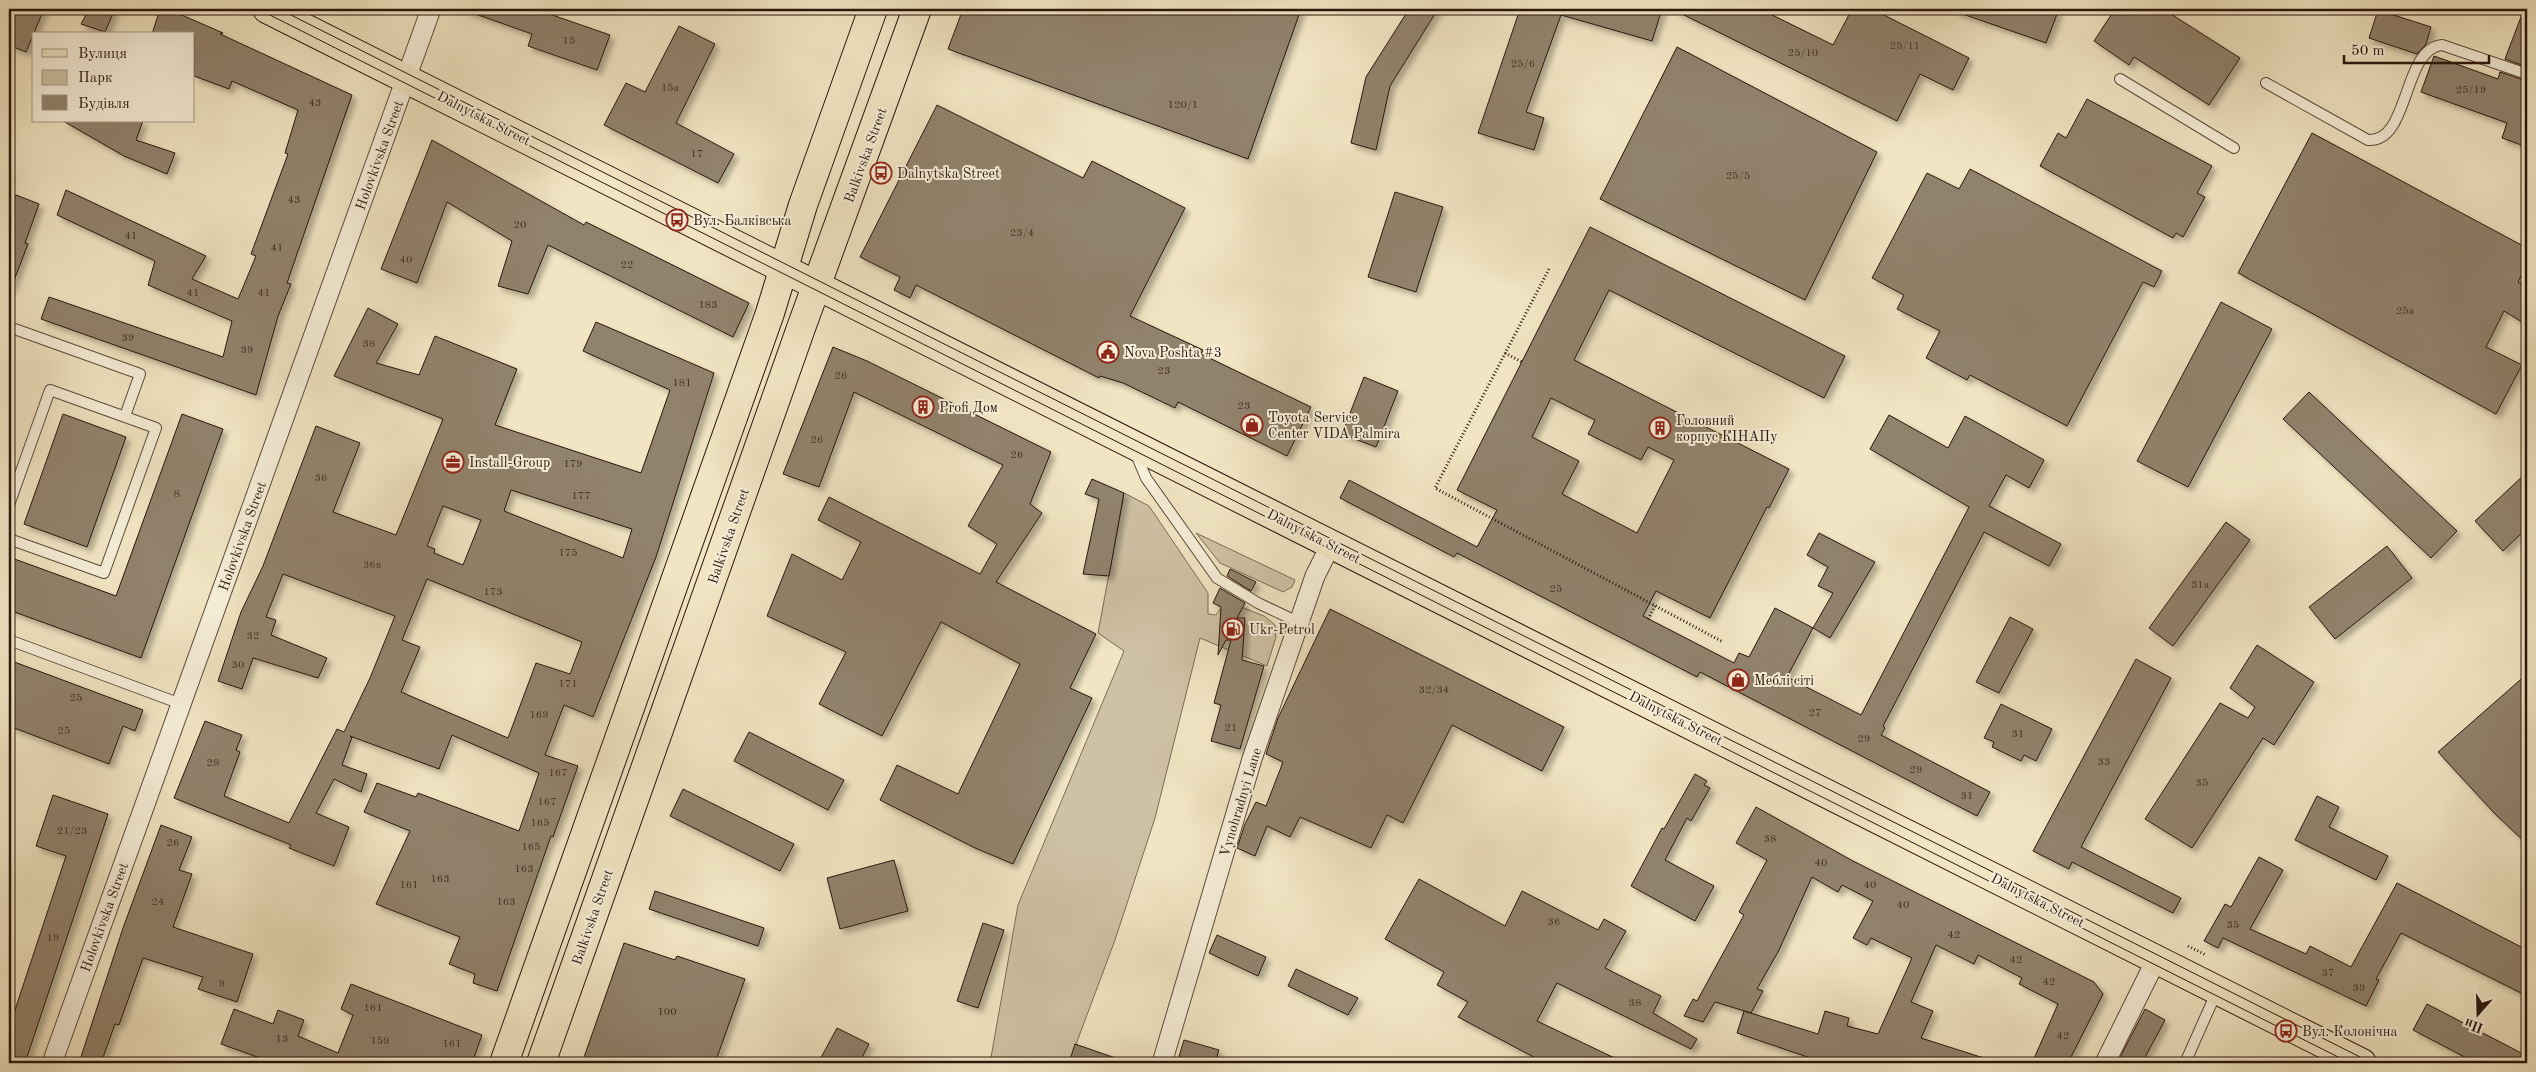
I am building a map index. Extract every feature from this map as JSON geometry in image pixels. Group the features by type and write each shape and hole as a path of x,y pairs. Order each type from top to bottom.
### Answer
{"main road":[{"name":"Dalnytska Street","path":"267,9 2362,1063"},
{"path":"504,1063 766,322 803,205 873,9"},
{"name":"Balkivska Street","path":"541,1063 816,285 917,9"}],"street":[{"name":"Holovkivska Street","path":"52,1063 431,9"},
{"name":"Vynohradnyi Lane","path":"1162,1063 1252,759 1315,576 1331,544"},
{"path":"2105,1063 2156,960"}],"lane":[{"path":"2266,83 2368,140 2376,140 2389,132 2423,56 2434,46 2442,46 2527,74"},
{"path":"2120,80 2234,148"},
{"path":"9,326 140,374 125,416"},
{"path":"9,505 50,390 156,428 104,573 9,539"},
{"path":"1132,444 1146,478 1217,578 1258,603 1300,623"},
{"path":"9,640 181,704"},
{"path":"2184,1063 2218,991"}],"path":[{"path":"1549,269 1435,488 1723,642"},
{"path":"1505,354 1522,362"},
{"path":"1648,619 1655,606"},
{"path":"2188,946 2206,955"}],"green space":[{"path":"1124,493 1149,506 1208,593 1208,614 1216,615 1226,601 1264,616 1275,625 1276,637 1267,666 1200,638 1155,818 1115,940 1069,1063 990,1063 1018,905 1124,651 1098,633"},
{"path":"1196,533 1295,580 1292,587 1283,592 1220,563"}],"building":[{"path":"9,9 44,9 34,32 32,32 32,38 26,52 9,45"},
{"path":"89,9 115,9 105,32 81,24"},
{"path":"160,9 168,9 223,33 220,34 352,95 287,283 291,284 278,316 256,395 41,319 49,297 223,357 232,321 148,285 155,261 57,215 66,190 206,256 192,279 238,299 256,256 251,254 288,154 285,153 298,110 232,81 229,89 195,76 195,32 153,32"},
{"path":"467,9 535,9 610,35 597,70 528,46 532,34 467,11"},
{"path":"963,9 1301,9 1248,159 948,49"},
{"path":"1409,9 1438,9 1390,86 1376,150 1351,143 1366,77"},
{"path":"1520,9 1662,9 1652,41 1561,15 1526,112 1544,118 1534,150 1478,133"},
{"path":"1672,9 1760,9 1833,45 1852,9 1872,9 1969,58 1953,90 1920,74 1897,121"},
{"path":"1955,9 2059,9 2046,43 1954,11"},
{"path":"2115,9 2163,9 2240,58 2209,105 2134,57 2129,65 2094,41"},
{"path":"2524,9 2527,9 2527,67 2505,59"},
{"path":"2378,10 2431,27 2426,44 2417,54 2369,38"},
{"path":"679,26 715,44 676,123 734,154 718,183 604,125 626,83 645,92"},
{"path":"1677,47 1877,152 1805,300 1600,199"},
{"path":"2434,56 2498,79 2500,72 2527,81 2527,147 2502,138 2507,123 2421,92"},
{"path":"2087,99 2212,166 2197,193 2205,197 2183,237 2176,233 2173,238 2040,166 2058,133 2066,138"},
{"path":"937,105 1083,178 1092,161 1185,208 1130,316 1203,350 1201,354 1311,407 1287,456 1178,402 1175,408 1123,383 1100,376 1099,378 916,285 910,298 894,290 900,277 860,257"},
{"path":"65,122 143,122 136,140 175,153 167,174 124,156"},
{"path":"2312,133 2527,248 2527,264 2518,282 2527,287 2527,325 2504,311 2486,347 2522,365 2496,414 2238,273"},
{"path":"432,140 584,225 586,222 749,303 733,337 548,245 528,294 498,286 512,241 447,202 417,283 381,269"},
{"path":"1970,169 2162,271 2154,287 2143,282 2067,426 1970,375 1967,380 1926,358 1940,331 1897,309 1904,295 1872,278 1927,173 1959,189"},
{"path":"1395,192 1443,207 1416,292 1368,277"},
{"path":"16,195 39,204 25,243 28,244 10,291 9,213"},
{"path":"1590,227 1845,356 1824,398 1609,290 1574,360 1789,469 1769,508 1767,507 1710,618 1656,591 1643,616 1734,663 1739,653 1749,657 1775,608 1813,628 1787,677 1861,715 1969,507 1870,449 1889,415 1948,448 1965,416 2044,460 2029,488 2006,475 1989,506 2061,544 2049,566 1984,532 1883,726 1885,728 1881,735 1990,792 1977,816 1700,672 1697,677 1457,553 1454,557 1340,498 1349,480 1477,547 1497,510 1457,490","holes":["1551,398 1595,420 1588,434 1641,460 1648,447 1674,460 1637,533 1562,494 1579,461 1532,437"]},
{"path":"2221,302 2272,329 2188,487 2137,461"},
{"path":"368,308 398,324 376,363 419,375 435,336 517,369 495,425 641,473 670,390 583,351 596,322 714,373 656,557 593,717 564,705 545,755 578,766 553,837 551,836 497,991 473,983 475,974 449,964 460,937 376,904 410,831 364,812 377,783 416,797 418,793 519,831 539,773 452,735 439,769 350,736 352,737 342,765 367,774 361,792 334,779 316,813 349,827 334,866 289,848 291,845 174,798 205,721 242,735 236,750 240,752 224,796 289,823 337,729 344,732 370,678 395,616 283,574 266,617 276,620 271,635 327,658 318,678 253,658 242,689 218,681 241,612 263,566 316,426 360,443 333,512 396,535 443,419 334,376","holes":["511,490 632,529 623,558 504,511","443,506 481,520 463,565 434,553 435,549 427,546","427,579 582,642 570,674 536,663 508,738 401,692 420,647 402,640"]},
{"path":"833,347 867,361 1051,452 1030,504 1042,513 996,582 1096,634 1070,688 1092,698 1013,864 975,848 880,800 897,765 958,794 1020,664 941,622 882,736 819,704 846,652 767,616 792,554 842,580 861,542 818,520 829,497 980,574 997,544 968,526 1003,465 854,392 819,487 783,474"},
{"path":"1364,377 1398,391 1376,447 1342,434"},
{"path":"2309,392 2457,531 2431,558 2283,419"},
{"path":"63,414 126,437 87,547 24,524"},
{"path":"182,414 223,429 141,658 9,610 9,557 116,596"},
{"path":"2527,472 2527,528 2503,551 2475,521"},
{"path":"1092,479 1124,493 1109,576 1083,574 1099,499 1085,494"},
{"path":"2226,522 2250,540 2173,646 2149,628"},
{"path":"1819,533 1875,562 1830,638 1813,628 1833,593 1818,586 1828,567 1807,555"},
{"path":"2387,546 2412,578 2335,639 2309,607"},
{"path":"1230,569 1256,582 1251,591 1227,576"},
{"path":"1220,588 1245,603 1237,618 1245,618 1242,660 1264,666 1240,749 1211,741 1221,705 1214,703 1231,640 1226,640 1218,655 1221,607 1213,603"},
{"path":"1330,609 1564,727 1542,771 1452,725 1403,823 1387,815 1371,848 1300,817 1290,837 1267,826 1255,856 1237,848 1245,824 1256,802 1266,806 1283,762 1266,754 1278,718"},
{"path":"2010,617 2033,629 1999,693 1976,682"},
{"path":"2257,645 2314,682 2274,745 2263,738 2192,848 2145,819 2220,703 2248,718 2255,707 2230,688"},
{"path":"2136,659 2171,678 2081,847 2181,898 2173,913 2072,862 2069,869 2033,851"},
{"path":"9,660 143,710 135,731 123,726 109,764 9,726"},
{"path":"2527,674 2527,844 2495,814 2438,752"},
{"path":"2001,704 2052,729 2036,761 2024,755 2021,761 1992,747 1994,742 1984,738"},
{"path":"749,732 844,780 828,810 734,761"},
{"path":"1695,774 1707,781 1704,785 1710,788 1691,821 1687,818 1665,860 1714,886 1695,921 1631,886 1662,828 1664,829"},
{"path":"683,789 794,844 780,871 670,816"},
{"path":"53,795 108,814 25,1063 9,1063 9,1028 66,856 36,846"},
{"path":"2317,796 2339,807 2329,827 2388,856 2376,880 2295,840"},
{"path":"1756,807 1853,861 2094,982 2103,994 2068,1063 2032,1063 2058,1004 2019,984 2022,978 1978,955 1974,964 1936,945 1911,1002 1933,1011 1921,1038 1990,1060 1989,1063 1825,1063 1737,1033 1744,1011 1818,1034 1825,1011 1849,1018 1847,1026 1878,1034 1912,958 1871,938 1867,945 1853,938 1873,901 1842,885 1838,892 1812,877 1779,950 1757,989 1763,991 1751,1013 1715,1002 1703,1022 1684,1016 1693,999 1697,1001 1744,915 1739,912 1767,860 1736,843"},
{"path":"161,825 192,837 179,870 192,874 173,927 253,954 237,1002 198,989 203,977 143,958 119,1025 115,1024 101,1063 79,1063 123,928"},
{"path":"2259,857 2283,870 2250,929 2306,954 2310,946 2351,967 2397,883 2527,950 2527,996 2401,933 2376,979 2379,980 2366,1006 2223,938 2218,948 2204,941 2225,904 2231,907"},
{"path":"894,860 908,911 840,929 827,878"},
{"path":"1419,879 1505,926 1522,891 1598,930 1604,919 1626,931 1605,968 1661,996 1653,1013 1697,1039 1691,1049 1557,983 1537,1021 1625,1063 1545,1063 1458,1017 1468,1002 1437,985 1444,972 1385,939"},
{"path":"655,891 764,928 758,946 649,909"},
{"path":"983,923 1004,930 978,1008 957,1001"},
{"path":"1217,935 1266,957 1258,976 1209,953"},
{"path":"624,943 675,960 677,956 745,979 715,1063 582,1063"},
{"path":"1296,969 1358,998 1348,1015 1288,986"},
{"path":"351,984 482,1035 472,1063 258,1063 260,1058 221,1044 234,1009 273,1024 278,1010 304,1020 298,1036 338,1053 353,1015 341,1009"},
{"path":"2427,1004 2527,1056 2527,1063 2476,1063 2413,1030"},
{"path":"2145,1009 2165,1020 2142,1063 2117,1063"},
{"path":"837,1028 869,1044 859,1063 818,1063"},
{"path":"1184,1040 1219,1050 1215,1063 1177,1063"},
{"path":"1075,1044 1124,1061 1124,1063 1069,1063"}],"tram line":[{"path":"258,9 2350,1063"},
{"path":"279,9 2372,1063"}],"place":[{"name":"Dalnytska Street","path":"881,173"},
{"name":"Вул. Балківська","path":"677,220"},
{"name":"Nova Poshta #3","path":"1108,352"},
{"name":"Profi Дом","path":"923,407"},
{"name":"Toyota Service Center VIDA Palmira","path":"1252,425"},
{"name":"Головний корпус КІНАПу","path":"1660,428"},
{"name":"Install-Group","path":"453,462"},
{"name":"Ukr-Petrol","path":"1233,629"},
{"name":"Меблі сіті","path":"1738,680"},
{"name":"Вул. Колонічна","path":"2286,1031"}]}
